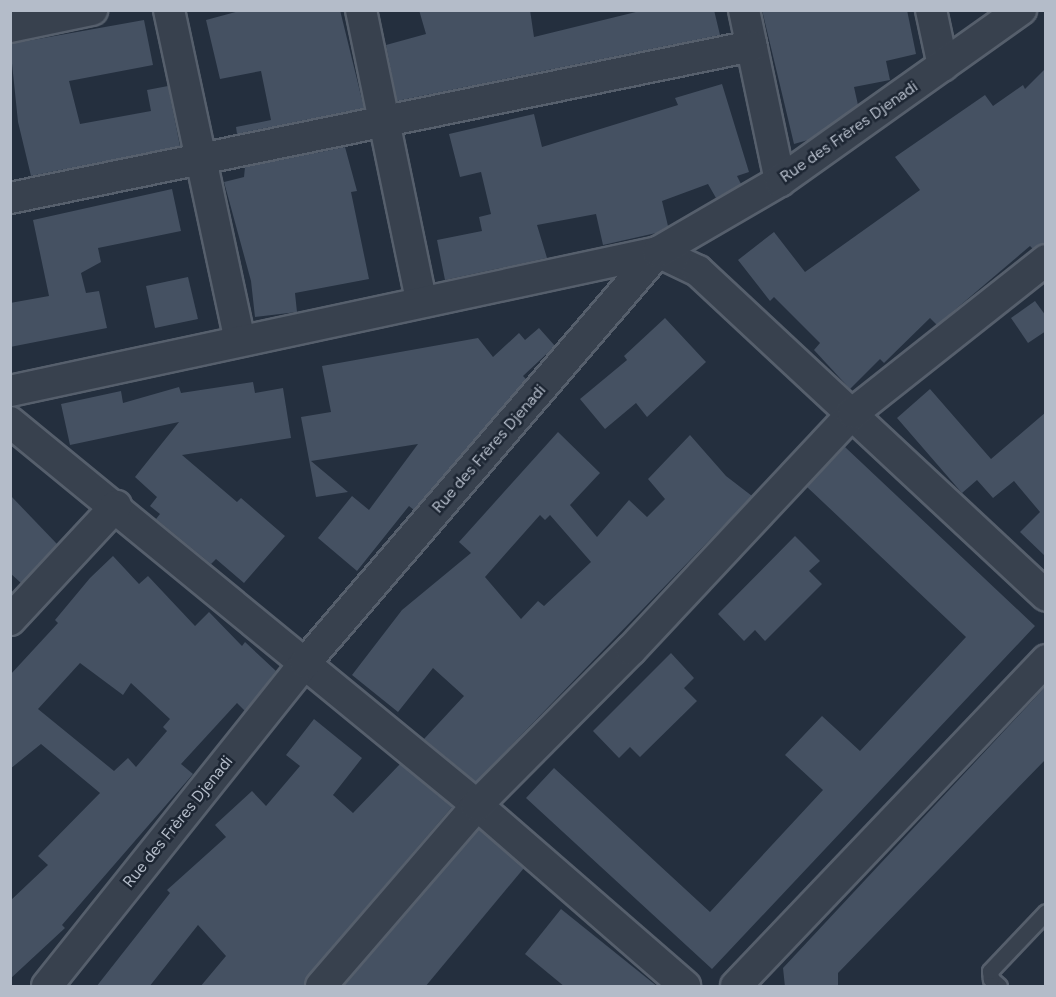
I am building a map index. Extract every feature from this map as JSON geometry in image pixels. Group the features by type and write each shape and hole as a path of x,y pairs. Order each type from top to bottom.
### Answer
{"street":[{"path":"10,27 92,10"},
{"path":"169,10 198,157 240,340"},
{"path":"361,10 422,300"},
{"path":"744,10 780,181"},
{"path":"931,10 943,66"},
{"name":"Rue des Frères Djenadi","path":"47,987 305,663 658,252 780,181 1021,10"},
{"path":"10,198 198,157 752,46"},
{"path":"10,391 422,300 658,252 698,271 853,413 1046,596"},
{"path":"321,987 477,805 632,650 853,413 1046,260"},
{"path":"10,422 116,506 477,805 685,987"},
{"path":"10,620 116,506"},
{"path":"736,987 1046,660"}],"lane":[{"path":"999,987 991,980 990,971 1046,912"}],"building":[{"path":"243,10 340,10 364,108 237,134 236,127 271,120 261,71 220,79 206,20"},
{"path":"419,10 530,10 534,37 644,10 714,10 720,35 397,101 386,45 426,34"},
{"path":"762,10 907,10 916,54 886,61 890,80 854,87 858,105 808,140 794,144"},
{"path":"144,20 153,65 69,81 80,124 151,111 147,90 168,86 180,146 31,176 18,122 10,44"},
{"path":"1046,68 1046,243 1033,249 1030,246 937,325 930,318 884,363 880,359 850,389 814,350 820,343 774,297 770,301 738,260 774,232 805,272 920,190 895,157 985,95 993,106 1023,85 1025,89"},
{"path":"722,84 749,172 737,176 741,184 716,198 708,184 662,201 668,226 656,233 603,245 596,214 537,225 547,258 445,280 437,240 482,231 479,217 491,214 481,172 460,177 449,134 534,114 542,147 678,105 675,98"},
{"path":"345,147 357,191 351,192 369,279 295,293 297,312 255,317 251,281 224,182 244,177 245,167"},
{"path":"172,189 181,231 98,248 101,262 81,273 86,293 99,291 107,328 10,347 10,303 49,296 33,220"},
{"path":"188,277 198,319 155,328 146,286"},
{"path":"1035,301 1046,316 1046,331 1028,343 1011,318"},
{"path":"665,318 706,362 647,417 636,403 605,429 580,399 627,360 624,356"},
{"path":"539,328 555,346 523,376 526,379 414,510 409,506 357,571 318,538 352,496 369,510 418,444 311,461 348,492 316,497 301,417 331,412 322,366 478,338 493,357 519,333 525,340"},
{"path":"253,382 255,393 283,388 291,438 182,455 237,502 241,498 285,536 244,583 216,559 211,564 156,519 160,514 150,506 157,497 135,477 179,422 70,445 61,404 121,391 123,403 179,387 181,393"},
{"path":"930,389 991,459 1046,412 1046,557 1020,532 1040,512 1014,481 993,498 977,480 962,493 897,418"},
{"path":"558,432 600,473 570,505 597,537 629,500 647,517 665,499 648,479 690,435 726,476 752,496 476,782 424,739 464,696 433,668 398,712 352,675 402,610 471,553 459,542","holes":["540,515 545,520 550,515 591,562 544,606 538,601 521,619 485,577"]},
{"path":"845,447 1035,626 712,969 526,798 554,768 710,912 823,790 785,755 822,716 860,751 966,637 807,487"},
{"path":"10,495 57,544 21,583 10,573"},
{"path":"795,536 820,561 809,571 822,584 765,641 755,630 744,641 718,614"},
{"path":"113,556 139,584 148,576 195,626 209,612 242,646 245,642 276,671 245,711 237,703 181,764 193,774 62,925 65,928 10,979 10,901 48,865 38,856 100,793 41,744 10,769 10,675 58,623 55,620 90,578","holes":["80,663 123,695 131,683 170,719 163,727 167,731 136,767 128,758 114,771 38,709"]},
{"path":"671,653 694,678 684,688 697,701 640,757 630,747 619,758 593,731"},
{"path":"1046,686 1046,759 838,973 838,987 785,987 783,968"},
{"path":"314,719 362,758 333,795 353,813 400,764 452,807 308,975 304,987 200,987 226,956 198,925 149,987 96,987 170,893 167,890 226,837 215,825 252,791 266,806 300,766 286,755"},
{"path":"479,829 524,868 425,987 343,987"},
{"path":"561,909 658,987 565,987 525,954"}]}
